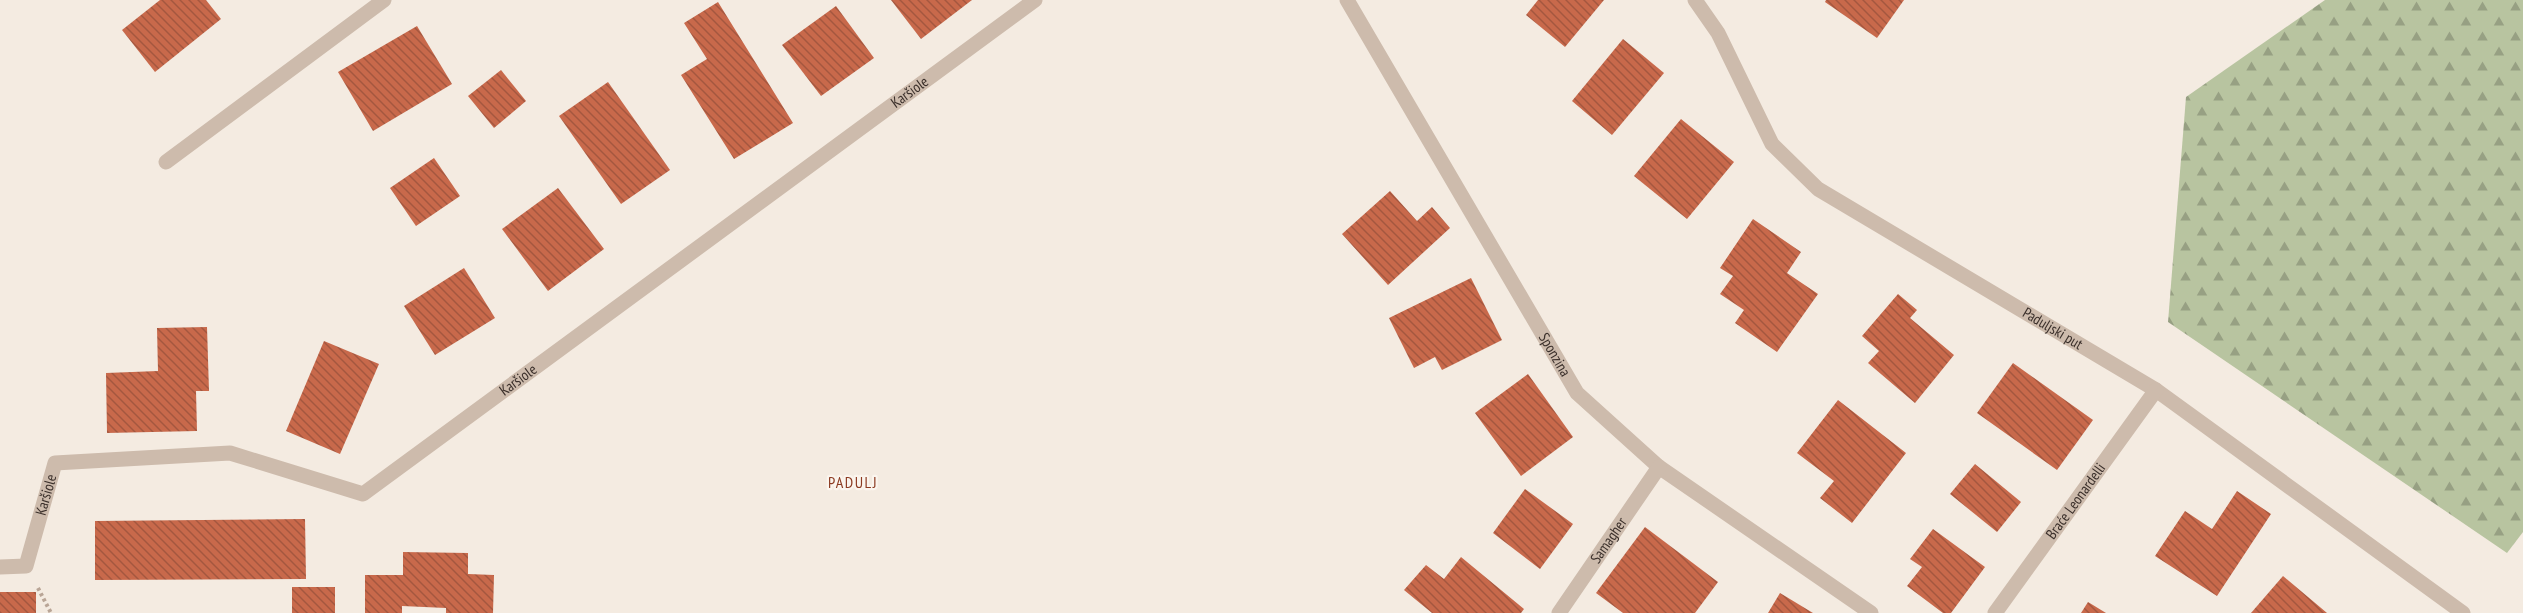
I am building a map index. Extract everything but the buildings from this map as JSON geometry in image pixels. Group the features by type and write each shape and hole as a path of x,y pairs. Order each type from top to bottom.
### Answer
{"street":[{"path":"166,162 384,0"},
{"name":"Karšiole","path":"0,567 26,566 55,463 230,453 363,494 1035,0"},
{"name":"Sponzina","path":"1347,0 1577,393 1659,467 1871,613"},
{"name":"Paduljski put","path":"1695,0 1718,33 1772,144 1818,189 2156,390 2463,613"},
{"name":"Braće Leonardelli","path":"1995,613 2156,390"},
{"name":"Samagher","path":"1559,613 1659,467"}],"green space":[{"path":"2325,0 2523,0 2523,532 2507,553 2168,322 2186,97"}],"district":[{"name":"PADULJ","path":"853,482"}]}
